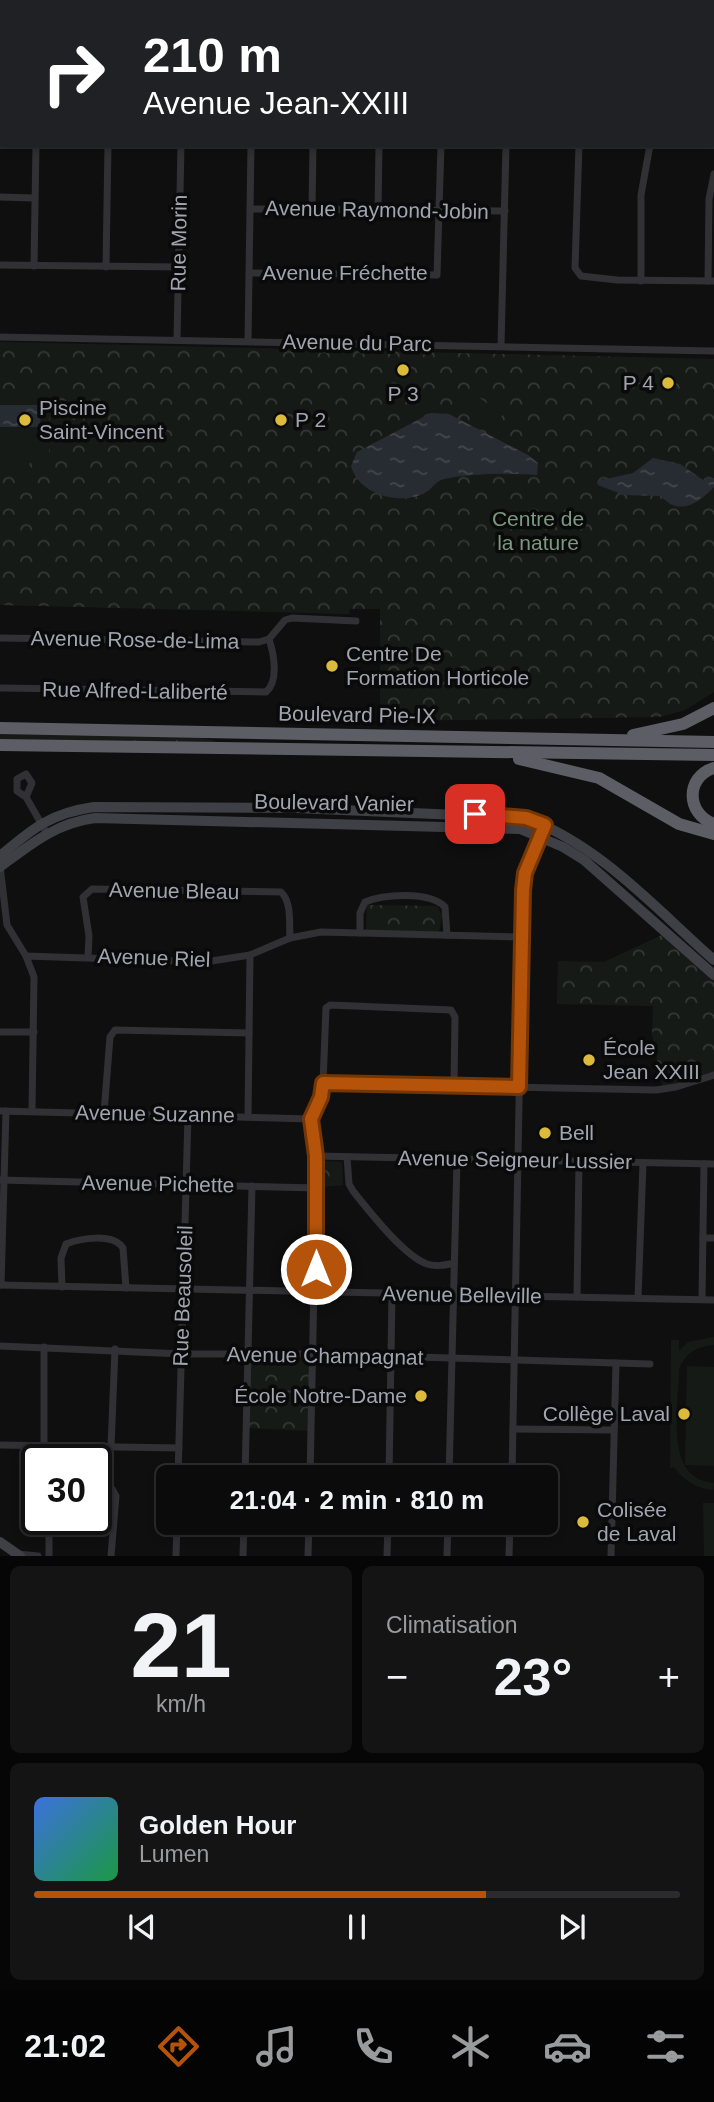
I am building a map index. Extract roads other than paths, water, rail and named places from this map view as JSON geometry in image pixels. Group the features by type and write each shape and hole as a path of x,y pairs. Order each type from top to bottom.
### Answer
{"highway":[{"path":"609,740 677,726 714,708"},
{"name":"Boulevard Pie-IX","path":"0,728 714,742"},
{"name":"Boulevard Pie-IX","path":"0,745 714,755"},
{"path":"491,753 599,778 679,824 714,834"},
{"path":"714,768 697,780 692,798 696,812 714,824"}],"street":[{"path":"34,266 36,147"},
{"path":"106,267 108,147"},
{"name":"Rue Morin","path":"177,340 181,147"},
{"path":"248,341 251,147"},
{"path":"312,209 313,147"},
{"path":"378,210 379,147"},
{"name":"Avenue Fréchette","path":"249,273 437,275 441,147"},
{"path":"501,346 506,147"},
{"path":"579,147 575,268 582,276 593,279 711,281 709,199 714,174"},
{"path":"641,281 641,195 650,147"},
{"path":"0,197 34,198"},
{"name":"Avenue Raymond-Jobin","path":"250,209 505,211"},
{"path":"0,265 179,267"},
{"name":"Avenue du Parc","path":"0,337 714,351"},
{"path":"269,639 285,620 292,618 356,621"},
{"name":"Avenue Rose-de-Lima","path":"0,638 260,642 269,639"},
{"name":"Rue Alfred-Laliberté","path":"0,688 262,693 270,690 273,682 273,651 269,639"},
{"path":"26,797 46,832"},
{"name":"Boulevard Vanier","path":"0,856 40,822 69,810 94,807 501,815 526,818 545,825 592,852 713,958"},
{"name":"Boulevard Vanier","path":"0,867 46,832 78,820 95,818 499,826 540,836 584,860 714,975"},
{"path":"512,1465 525,873 545,825"},
{"path":"0,867 7,925 26,956 34,977 32,1111"},
{"name":"Avenue Bleau","path":"88,957 89,936 83,897 92,889 281,892 286,896 290,938"},
{"path":"360,933 360,913 365,902 375,897 433,898 445,907 447,935"},
{"name":"Avenue Riel","path":"26,956 205,962 250,954 290,938 321,932 522,937"},
{"path":"248,1116 250,954"},
{"path":"704,966 713,958"},
{"path":"310,1465 316,1292 316,1156 311,1119 321,1097 323,1083 326,1008 330,1005 451,1010 455,1017 454,1085"},
{"path":"104,1113 110,1037 115,1030 249,1033"},
{"path":"0,1032 34,1032"},
{"path":"323,1083 656,1090 676,1087 714,1075"},
{"path":"0,1285 3,1111"},
{"name":"Avenue Suzanne","path":"3,1111 311,1119"},
{"name":"Rue Beausoleil","path":"178,1465 188,1115"},
{"name":"Avenue Seigneur Lussier","path":"316,1156 714,1164"},
{"path":"347,1157 349,1184 353,1191 409,1251 425,1264 436,1266 454,1263"},
{"path":"449,1465 457,1159"},
{"path":"577,1297 579,1162"},
{"path":"638,1298 643,1163"},
{"path":"702,1299 704,1164"},
{"name":"Avenue Pichette","path":"2,1180 316,1188"},
{"path":"245,1465 251,1186"},
{"path":"703,1226 714,1226"},
{"path":"703,1238 714,1238"},
{"path":"62,1287 61,1258 66,1244 75,1240 105,1239 120,1244 123,1248 126,1288"},
{"name":"Avenue Belleville","path":"0,1285 714,1300"},
{"path":"388,1465 392,1294"},
{"name":"Avenue Champagnat","path":"0,1346 182,1354 314,1354 650,1364"},
{"path":"44,1347 44,1444"},
{"path":"111,1444 115,1349"},
{"path":"611,1556 616,1363"},
{"path":"513,1429 613,1430"},
{"path":"0,1445 21,1445"},
{"path":"112,1447 179,1448"},
{"path":"111,1556 116,1496 112,1489"},
{"path":"48,1535 49,1556"},
{"path":"176,1556 177,1535"},
{"path":"243,1556 244,1535"},
{"path":"308,1556 309,1535"},
{"path":"387,1556 388,1535"},
{"path":"447,1556 448,1535"},
{"path":"509,1556 510,1535"},
{"path":"0,1542 19,1555 38,1556"}],"water":[{"path":"0,405 41,405 40,427 0,427"},
{"path":"431,413 449,414 528,455 538,463 537,475 491,474 455,477 441,480 428,491 407,498 384,496 363,485 351,466 357,452"},
{"path":"653,458 680,464 703,480 714,478 714,487 702,498 682,507 675,506 661,496 624,495 598,485 597,481 633,473"}],"place":[{"name":"P 3","path":"403,370"},
{"name":"P 4","path":"668,383"},
{"name":"Piscine Saint-Vincent","path":"25,420"},
{"name":"P 2","path":"281,420"},
{"name":"Centre De Formation Horticole","path":"332,666"},
{"name":"École Jean XXIII","path":"589,1060"},
{"name":"Bell","path":"545,1133"},
{"name":"École Notre-Dame","path":"421,1396"},
{"name":"Collège Laval","path":"684,1414"},
{"name":"Colisée de Laval","path":"583,1522"}],"park label":[{"name":"Centre de la nature","path":"538,531"}]}
